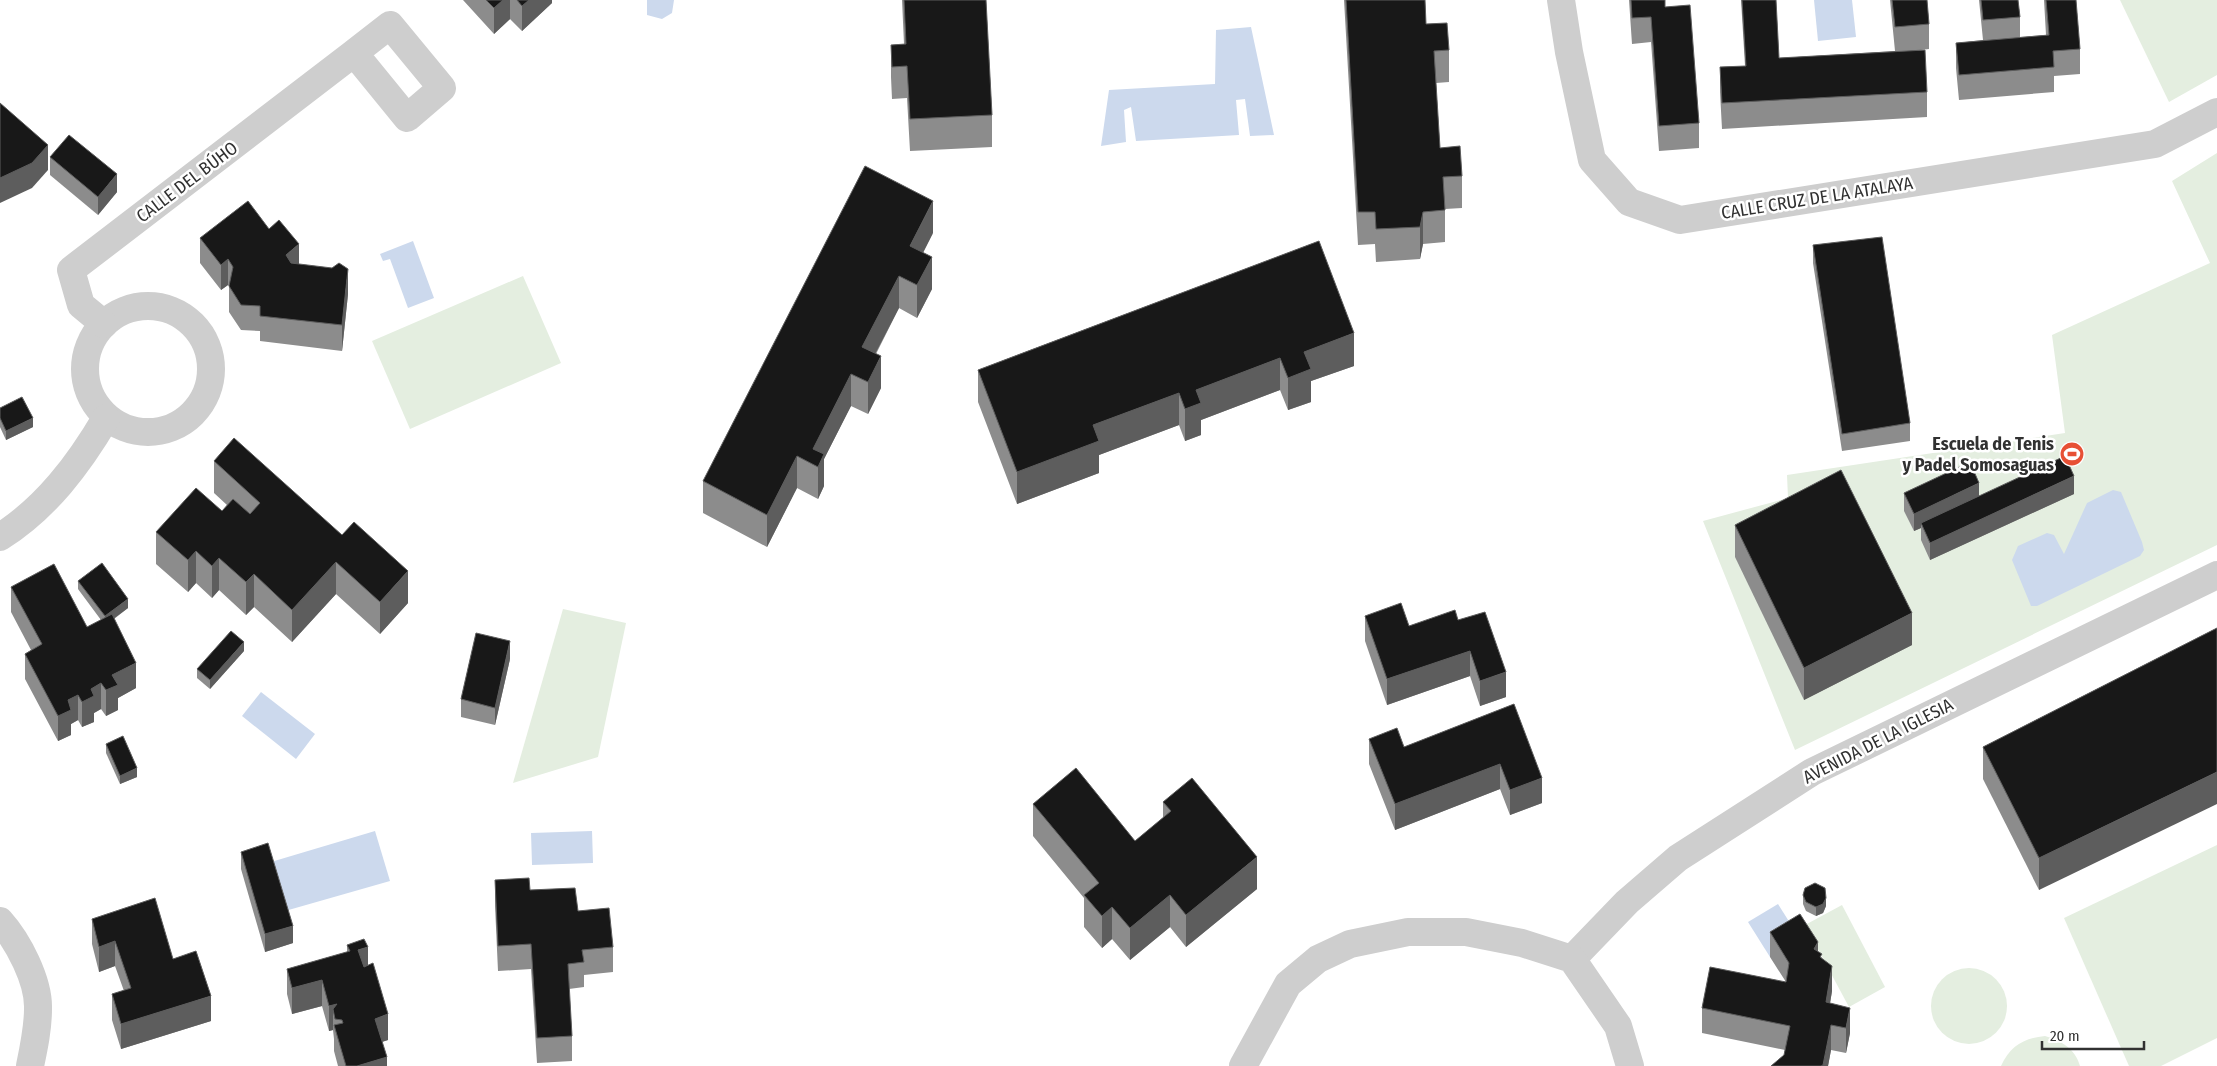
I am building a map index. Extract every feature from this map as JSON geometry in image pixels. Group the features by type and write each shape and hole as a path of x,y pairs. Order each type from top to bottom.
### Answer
{"street":[{"name":"CALLE CRUZ DE LA ATALAYA","path":"1561,0 1569,52 1592,160 1629,202 1680,220 2155,144 2217,112"},
{"name":"CALLE DEL BÚHO","path":"104,324 81,304 71,270 354,53"},
{"path":"142,306 163,307 183,316 198,331 209,349 212,370 208,392 197,410 180,424 161,432 139,432 106,418 91,396 85,378 86,358 92,339 104,324 121,311 142,306"},
{"path":"0,537 20,524 57,489 88,450 106,418"},
{"name":"AVENIDA DE LA IGLESIA","path":"1572,959 1626,902 1678,858 1812,772 2217,574"},
{"path":"0,921 12,934 32,976 39,1006 30,1066"},
{"path":"1244,1066 1288,984 1318,959 1350,944 1408,932 1466,932 1522,943 1572,959 1618,1026 1630,1066"}],"green space":[{"path":"2120,0 2217,0 2217,75 2169,102"},
{"name":"Escuela de Tenis y Padel Somosaguas","path":"2217,153 2217,545 1795,750 1703,521 1788,498 1787,475 2065,433 2052,335 2210,263 2172,181"},
{"path":"523,276 561,363 410,429 372,341"},
{"path":"563,609 626,623 598,757 513,783"},
{"path":"2217,845 2217,1038 2161,1066 2129,1066 2064,918"},
{"path":"1842,905 1885,987 1849,1007 1805,925"},
{"path":"1969,968 1984,971 1996,979 2004,991 2007,1006 2004,1021 1996,1033 1984,1041 1969,1044 1954,1041 1942,1033 1934,1021 1931,1006 1934,991 1942,979 1954,971"},
{"path":"2045,1036 2067,1046 2075,1055 2080,1066 2001,1066 2013,1048 2024,1041"}],"water":[{"path":"647,0 674,0 672,13 662,19 647,15"},
{"path":"1814,0 1852,0 1856,37 1818,41"},
{"path":"1251,27 1274,135 1250,136 1245,99 1236,100 1239,135 1136,141 1131,107 1124,110 1126,142 1101,146 1109,90 1215,84 1216,30"},
{"path":"413,241 434,298 408,308 390,259 383,261 380,254"},
{"path":"2113,490 2121,492 2142,542 2144,550 2140,556 2037,606 2031,606 2012,560 2018,546 2047,533 2054,535 2064,554 2087,503"},
{"path":"261,692 315,734 296,759 242,716"},
{"path":"375,831 390,881 285,911 271,862"},
{"path":"592,831 593,863 532,865 531,833"},
{"path":"1778,904 1800,939 1770,957 1748,922"}],"building":[{"path":"486,0 503,0 494,8"},
{"path":"517,0 529,0 522,6"},
{"path":"904,0 986,0 992,115 910,119 907,66 892,67 891,45 906,44"},
{"path":"1346,0 1425,0 1426,24 1447,23 1449,50 1434,51 1440,148 1460,146 1462,176 1443,177 1445,210 1423,212 1420,227 1376,229 1375,212 1358,212"},
{"path":"1631,0 1665,0 1665,7 1690,5 1699,123 1659,126 1651,17 1632,18"},
{"path":"1742,0 1776,0 1779,58 1925,50 1927,92 1722,103 1720,67 1746,66"},
{"path":"1892,0 1927,0 1929,24 1895,27"},
{"path":"1981,0 2018,0 2020,17 1983,20"},
{"path":"2046,0 2076,0 2080,49 2053,51 2054,67 1959,75 1956,43 2049,35"},
{"path":"0,103 48,145 32,163 0,178"},
{"path":"69,135 117,174 98,197 50,157"},
{"path":"865,166 933,201 910,246 932,257 917,285 899,276 862,347 881,356 868,382 851,374 813,449 824,454 818,467 797,456 767,515 703,481"},
{"path":"248,201 269,229 279,220 299,244 286,255 291,263 332,268 339,263 348,269 342,325 260,316 260,306 241,305 229,286 233,267 228,259 221,265 200,238"},
{"path":"1882,237 1910,423 1842,434 1813,245"},
{"path":"1319,241 1354,333 1304,352 1311,369 1288,378 1280,358 1196,390 1201,403 1185,409 1179,393 1093,425 1099,441 1017,472 978,370"},
{"path":"22,397 33,418 6,431 0,418 0,408"},
{"path":"234,438 342,535 354,522 408,571 380,602 336,562 292,610 254,574 246,582 219,558 212,566 196,551 188,560 156,532 196,488 222,511 233,499 250,514 260,503 214,461"},
{"path":"2065,456 2074,476 1930,543 1921,523"},
{"path":"1970,462 1979,483 1914,514 1904,493"},
{"path":"1841,470 1912,613 1804,668 1735,525"},
{"path":"102,563 128,599 105,616 78,581"},
{"path":"54,564 87,627 112,614 136,663 112,675 118,685 106,690 101,683 91,689 94,696 82,702 78,695 68,700 71,710 58,716 25,654 42,644 11,587"},
{"path":"1401,603 1409,626 1455,610 1458,620 1485,612 1506,672 1480,681 1470,651 1387,679 1365,616"},
{"path":"2217,628 2217,772 2039,858 1983,747"},
{"path":"231,631 244,642 210,680 197,669"},
{"path":"476,633 510,641 495,708 461,699"},
{"path":"1514,704 1542,778 1510,790 1500,764 1395,804 1369,739 1397,728 1404,747"},
{"path":"123,736 137,768 120,776 106,744"},
{"path":"1076,768 1135,841 1171,811 1163,802 1192,778 1257,857 1186,915 1170,895 1130,928 1112,907 1102,916 1084,895 1099,883 1033,804"},
{"path":"268,843 293,926 265,934 241,852"},
{"path":"529,878 530,890 575,888 578,911 609,908 613,947 582,950 584,962 568,964 572,1036 537,1038 531,944 498,946 495,880"},
{"path":"1815,883 1825,888 1826,898 1823,904 1816,907 1806,902 1803,895 1805,888"},
{"path":"155,898 173,959 196,951 211,996 121,1024 112,994 131,988 115,941 99,947 92,919"},
{"path":"1800,914 1818,942 1814,949 1822,954 1820,957 1832,966 1826,1002 1850,1008 1846,1028 1831,1025 1823,1065 1771,1066 1784,1055 1790,1026 1702,1008 1710,967 1786,982 1789,963 1770,932"},
{"path":"364,939 368,947 358,950 364,967 373,963 388,1014 375,1019 387,1057 357,1066 346,1066 334,1025 343,1023 342,1020 335,1019 333,1009 337,1004 329,1006 322,980 292,988 287,969 350,951 347,945"}],"place":[{"name":"Escuela de Tenis y Padel Somosaguas","path":"2072,454"}]}
